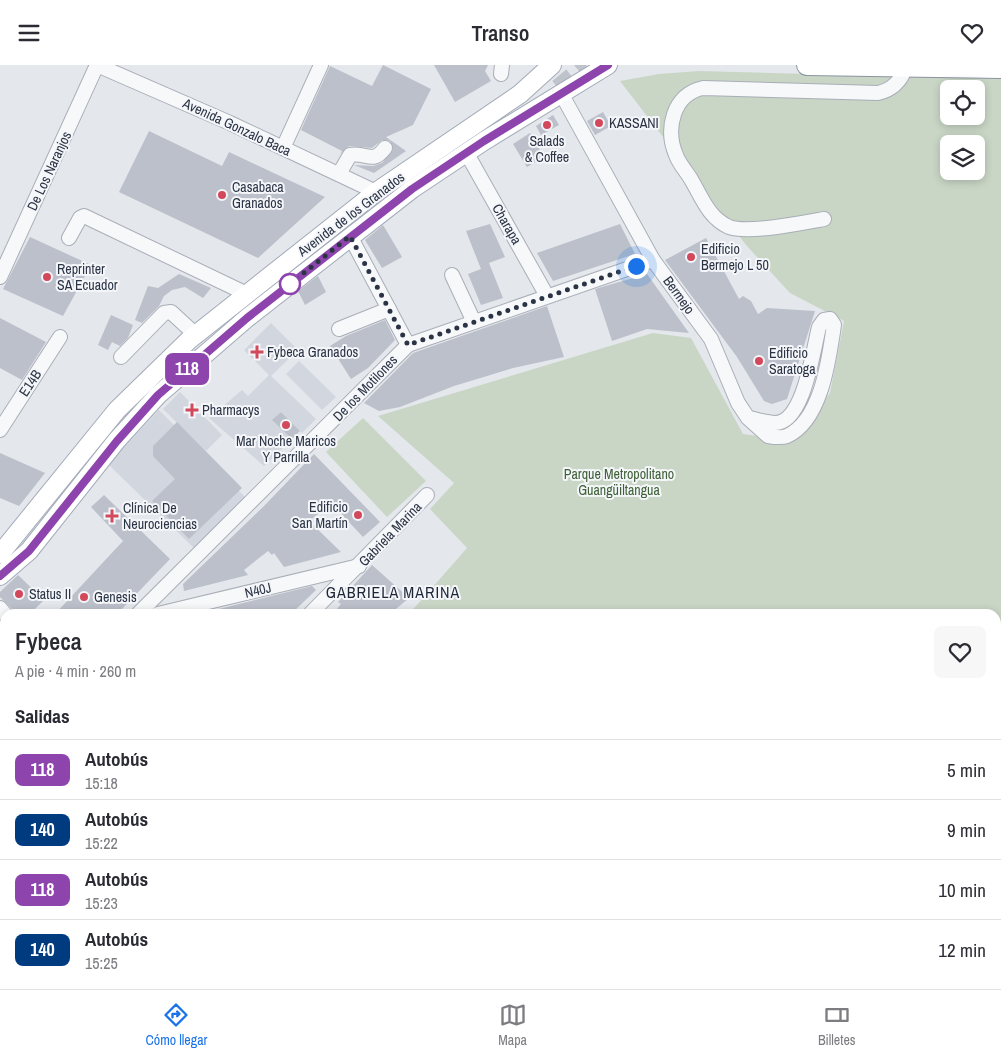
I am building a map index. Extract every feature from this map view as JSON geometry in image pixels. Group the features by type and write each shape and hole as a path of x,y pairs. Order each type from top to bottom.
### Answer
{"highway":[{"path":"807,65 1001,68"}],"main road":[{"path":"520,94 533,65"},
{"name":"Avenida de los Granados","path":"0,554 117,410 196,335 376,192 520,94 552,65"},
{"name":"Avenida de los Granados","path":"0,576 29,551 117,441 158,395 240,323 350,236 466,152 562,95 608,65"},
{"path":"484,141 536,104"}],"street":[{"name":"Avenida Gonzalo Baca","path":"97,65 283,148 376,192"},
{"name":"De Los Naranjos","path":"0,277 97,65"},
{"path":"283,148 321,65"},
{"path":"824,219 740,229 720,222 707,209 676,155 670,136 672,119 677,106 689,92 703,87 878,93 888,91 896,84 906,67"},
{"name":"Bermejo","path":"562,95 653,260 711,339 738,403 748,418 768,437 785,437 797,430 815,405 826,367 834,325 830,319 824,320 819,327 798,407 793,413 788,418 776,423 748,418"},
{"path":"339,174 350,155 357,154 373,158 379,156 385,148"},
{"name":"Charapa","path":"466,152 548,296"},
{"path":"69,238 80,218 84,216 247,294"},
{"path":"350,236 408,345"},
{"name":"De los Motilones","path":"143,609 408,345 653,260"},
{"path":"452,275 474,321"},
{"path":"339,329 389,309"},
{"path":"121,357 164,313 171,312 196,335"},
{"name":"E14B","path":"0,430 60,337"},
{"name":"Gabriela Marina","path":"315,609 426,495"},
{"name":"N40J","path":"179,609 359,566"}],"shaded area":[{"path":"271,323 298,350 271,376 316,419 302,433 281,412 273,420 292,439 264,466 209,418 242,390 248,396 269,375 244,350"},
{"path":"299,361 336,397 322,410 286,374"},
{"path":"180,392 222,435 206,451 163,409"},
{"path":"159,410 246,498 194,548 108,464"}],"green space":[{"name":"Parque Metropolitano Guangüiltangua","path":"699,71 1001,79 1001,609 413,609 467,548 430,509 454,483 378,416 653,333 691,338 743,434 793,441 830,393 844,321 790,293 746,245 620,81 659,74"},
{"path":"363,418 426,481 387,517 326,452"}],"building":[{"path":"383,65 431,89 413,125 386,137 406,151 374,173 354,165 373,166 382,163 393,150 390,141 382,140 372,148 349,146 340,154 342,151 301,130 330,66 372,86"},
{"path":"434,65 488,65 485,71 491,81 455,102"},
{"name":"KASSANI","path":"603,112 611,126 595,135 587,121"},
{"name":"Salads & Coffee","path":"553,115 559,125 541,135 536,126"},
{"name":"Casabaca Granados","path":"149,131 222,166 229,152 325,197 258,258 119,192"},
{"path":"530,133 544,157 527,167 513,144"},
{"path":"490,224 505,257 489,263 503,298 481,305 468,274 481,269 466,231"},
{"path":"620,224 635,254 553,281 537,253"},
{"path":"383,225 402,257 382,268 365,240"},
{"name":"Reprinter SA Ecuador","path":"30,237 91,265 63,316 3,289"},
{"path":"706,238 739,299 743,296 751,301 758,314 767,308 815,311 787,399 772,404 764,401 737,357 665,260"},
{"path":"179,274 211,288 203,298 185,287 172,290 164,296 159,306 142,323 135,320 148,286 158,288"},
{"path":"647,274 689,333 647,329 612,341 595,289"},
{"path":"318,276 326,292 305,305 298,291"},
{"path":"547,306 564,357 513,368 454,386 400,407 379,411 364,403 413,353"},
{"path":"111,315 133,325 128,338 120,346 112,342 108,350 98,345"},
{"path":"0,318 46,342 22,380 0,368"},
{"path":"385,320 395,340 368,368 351,379 330,346 346,336"},
{"name":"Mar Noche Maricos Y Parrilla","path":"281,412 300,431 292,439 272,420"},
{"path":"177,422 242,488 189,539 152,501 175,479 153,456 153,446"},
{"path":"0,453 45,473 19,506 0,498"},
{"path":"314,454 380,522 363,537 332,504 309,521 341,552 284,567 274,553 272,555 268,551 244,570 248,575 184,591 183,584 264,506"},
{"path":"104,495 170,559 122,609 60,609 123,541 91,507"},
{"path":"372,565 409,598 396,609 337,609 341,604 338,602"},
{"name":"Status II","path":"18,575 44,600 35,609 12,609 0,597 0,592"},
{"path":"312,586 316,590 296,609 219,609"}],"tunnel":[{"path":"558,88 586,65"}],"bus line":[{"name":"118","path":"0,576 29,551 117,441 158,395 247,318 412,189 466,152 562,95 608,65"}],"place":[{"name":"KASSANI","path":"599,123"},
{"name":"Salads & Coffee","path":"547,125"},
{"name":"Casabaca Granados","path":"222,195"},
{"name":"Edificio Bermejo L 50","path":"691,257"},
{"name":"Reprinter SA Ecuador","path":"47,277"},
{"name":"Fybeca Granados","path":"257,352"},
{"name":"Edificio Saratoga","path":"759,361"},
{"name":"Pharmacys","path":"192,410"},
{"name":"Mar Noche Maricos Y Parrilla","path":"286,425"},
{"name":"Edificio San Martín","path":"358,515"},
{"name":"Clínica De Neurociencias","path":"112,516"},
{"name":"Status II","path":"19,594"},
{"name":"Genesis","path":"84,597"}],"district":[{"name":"GABRIELA MARINA","path":"393,592"}],"route":[{"path":"290,284 350,236 408,345 636,266"}]}
